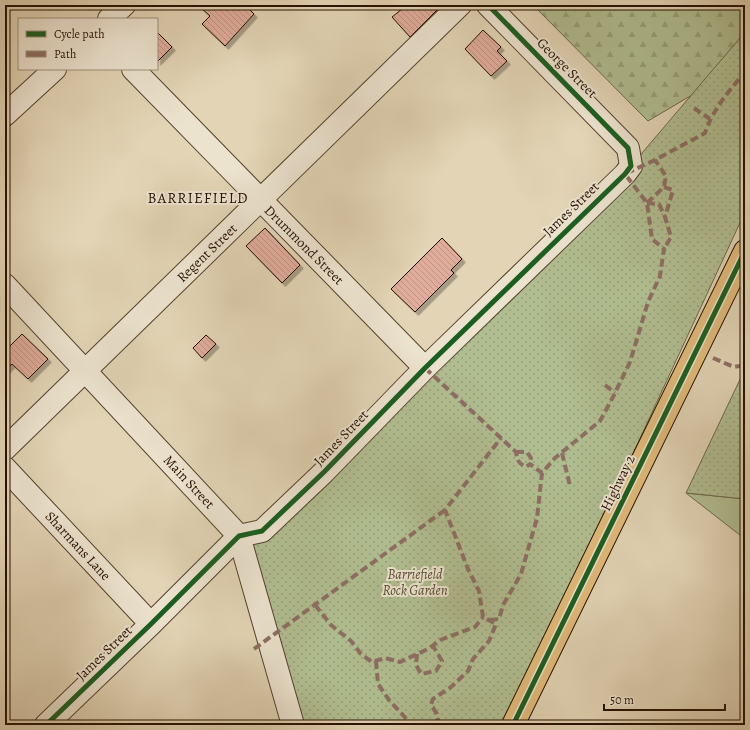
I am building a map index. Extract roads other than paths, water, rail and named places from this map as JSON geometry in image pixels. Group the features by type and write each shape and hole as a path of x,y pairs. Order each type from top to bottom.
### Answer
{"main road":[{"name":"Highway 2","path":"513,725 745,251"}],"street":[{"path":"110,18 124,5"},
{"name":"Regent Street","path":"5,449 460,5"},
{"name":"George Street","path":"488,5 628,148"},
{"path":"5,115 54,70"},
{"name":"Drummond Street","path":"134,70 260,201 425,368"},
{"name":"James Street","path":"46,725 151,624 239,536 262,531 324,472 425,368 625,174 631,166 628,148"},
{"name":"Main Street","path":"5,285 239,536 293,725"},
{"name":"Sharmans Lane","path":"5,468 151,624"}],"district":[{"name":"BARRIEFIELD","path":"198,198"}],"park label":[{"name":"Barriefield Rock Garden","path":"415,582"}]}
